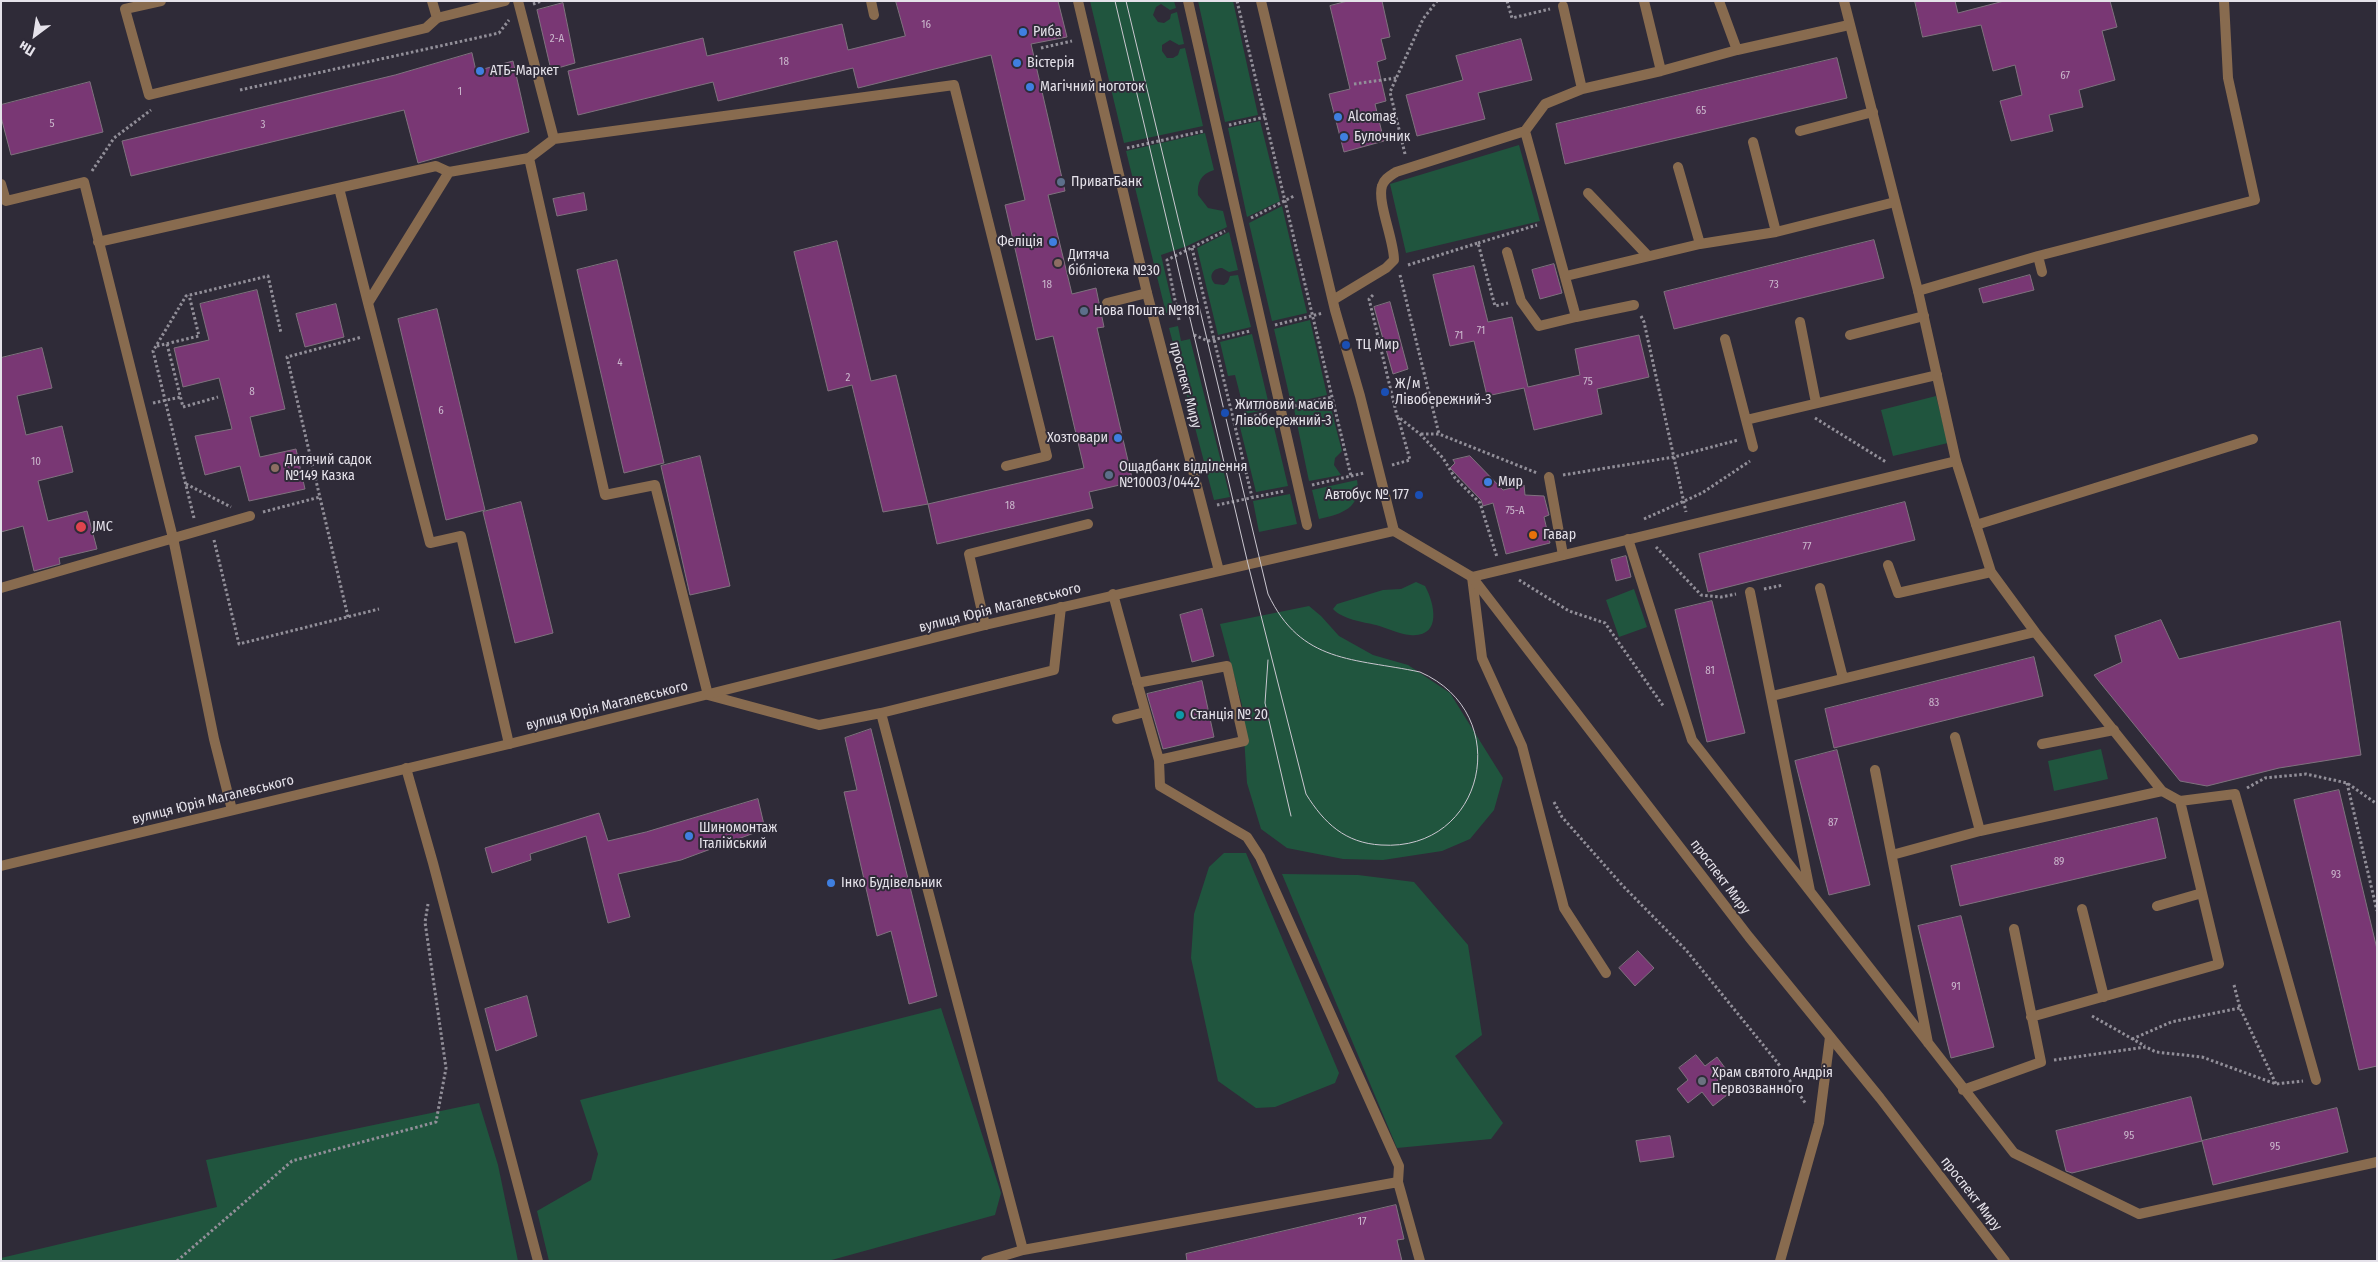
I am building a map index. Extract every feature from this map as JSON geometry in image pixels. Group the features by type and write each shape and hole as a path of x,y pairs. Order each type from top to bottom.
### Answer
{"street":[{"path":"162,1 125,9 149,95 426,28 437,18 504,1"},
{"path":"432,1 437,18"},
{"path":"871,1 874,16"},
{"name":"проспект Миру","path":"1078,1 1147,293 1219,571"},
{"path":"1188,1 1308,525"},
{"path":"1219,571 1394,531 1360,396 1334,305 1261,1"},
{"path":"1644,1 1661,71"},
{"path":"1718,1 1737,50"},
{"path":"1844,1 1918,291 1956,461 1991,572 2035,632 2162,790 2180,801 2235,794 2316,1080"},
{"path":"1918,291 2038,256 2255,200 2228,78 2224,1"},
{"path":"518,4 554,139"},
{"path":"1563,6 1582,89"},
{"path":"1334,305 1386,268 1394,260 1394,250 1381,196 1382,185 1386,178 1396,172 1525,132 1544,104 1582,89 1661,71 1737,50 1849,25"},
{"path":"98,242 436,166 449,172 529,158 554,139 954,86 1047,456 1006,466"},
{"path":"1800,131 1873,112"},
{"path":"1525,132 1576,317"},
{"path":"1753,142 1776,232"},
{"path":"529,158 604,495 655,485 708,695 819,725 882,713 1054,670 1061,607"},
{"path":"1678,167 1700,244"},
{"path":"368,303 449,172"},
{"path":"1,184 6,201 84,182 173,538 214,739 232,810"},
{"path":"339,188 430,543 461,536 509,744"},
{"path":"1588,193 1648,256"},
{"path":"1566,276 1700,244 1776,232 1895,202"},
{"path":"1507,252 1521,301 1539,326 1634,305"},
{"path":"2038,256 2042,272"},
{"path":"1107,303 1147,293"},
{"path":"1850,335 1924,316"},
{"path":"1800,322 1816,402"},
{"path":"1725,339 1751,441"},
{"path":"1746,420 1937,375"},
{"path":"1976,525 2253,439"},
{"path":"1606,973 1564,908 1522,746 1482,658 1472,577 1956,461"},
{"path":"1549,477 1563,555"},
{"path":"1,588 250,516"},
{"path":"985,625 969,554 1088,524"},
{"name":"проспект Миру","path":"1394,531 1472,577 1749,937 1830,1037 2005,1261"},
{"path":"1628,539 1692,740 1928,1046 2014,1153 2139,1214 2377,1162"},
{"path":"1888,565 1898,593 1991,572"},
{"name":"вулиця Юрія Магалевського","path":"1,866 509,744 1112,594 1219,571"},
{"path":"1820,588 1843,678"},
{"path":"1750,592 1811,894"},
{"path":"1112,594 1159,760 1160,786 1247,837 1260,857 1399,1166 1398,1182 1420,1261"},
{"path":"1772,696 2035,632"},
{"path":"1137,683 1227,666 1244,741 1159,760"},
{"path":"1117,719 1145,712"},
{"path":"882,713 1023,1250"},
{"path":"2042,744 2114,730"},
{"path":"1955,737 1980,831"},
{"path":"406,768 433,863 538,1261"},
{"path":"1875,770 1928,1046"},
{"path":"1892,855 1980,831 2162,790"},
{"path":"2032,1017 2220,964 2180,801"},
{"path":"2157,906 2202,893"},
{"path":"2082,909 2104,997"},
{"path":"1963,1090 2041,1062 2014,929"},
{"path":"1780,1261 1819,1123 1830,1037"},
{"path":"986,1261 1023,1250 1398,1182"}],"path":[{"path":"1237,1 1351,476"},
{"path":"1405,150 1390,92 1424,19 1438,1"},
{"path":"1507,1 1512,18 1563,6"},
{"path":"240,90 498,33 518,4"},
{"path":"1041,48 1072,41"},
{"path":"1354,84 1397,78"},
{"path":"84,182 114,138 152,109"},
{"path":"1113,150 1266,117"},
{"path":"1180,320 1167,260 1306,190"},
{"path":"1405,267 1411,263 1550,221"},
{"path":"1478,243 1495,306 1521,301"},
{"path":"1192,248 1252,497"},
{"path":"1393,277 1399,271 1439,434 1420,434"},
{"path":"197,531 153,351 186,296 268,276 281,333"},
{"path":"1360,302 1369,299 1375,294"},
{"path":"156,346 199,336 189,296"},
{"path":"1204,508 1351,476 1410,460 1369,299"},
{"path":"1194,335 1208,341 1313,316 1334,305"},
{"path":"1634,305 1644,322 1689,524"},
{"path":"348,617 287,357 376,333"},
{"path":"167,344 183,407 218,397"},
{"path":"140,406 181,397"},
{"path":"1797,407 1904,473"},
{"path":"1398,416 1420,434 1443,458 1455,478 1480,504 1502,570 1569,611 1604,623 1669,712"},
{"path":"1628,539 1644,519 1702,493 1754,458 1751,441 1674,457"},
{"path":"186,484 250,516 320,497"},
{"path":"211,527 240,644 379,609"},
{"path":"1631,553 1656,547 1701,595 1722,597 1783,585"},
{"path":"2235,794 2265,778 2306,774 2346,783 2377,804"},
{"path":"2346,783 2377,911"},
{"path":"1553,801 1562,817 1622,885 1686,950 1777,1062 1819,1123"},
{"path":"178,1261 292,1161 436,1122 446,1068 425,922 428,902"},
{"path":"2234,985 2240,1008 2276,1084"},
{"path":"2074,1005 2156,1052 2202,1057 2276,1084 2316,1080"},
{"path":"2132,1039 2171,1022 2240,1008"},
{"path":"2041,1062 2146,1047"}],"green space":[{"path":"1090,1 1174,1 1176,8 1170,10 1161,4 1156,7 1153,15 1158,22 1164,23 1170,19 1171,14 1177,12 1184,44 1179,45 1170,40 1162,45 1162,51 1167,58 1173,58 1178,55 1180,49 1185,48 1203,126 1124,143"},
{"path":"1198,1 1233,1 1258,115 1225,122"},
{"path":"1260,121 1280,201 1247,217 1228,128"},
{"path":"1205,133 1214,170 1201,179 1198,186 1198,195 1208,208 1223,211 1227,227 1187,246 1161,255 1174,311 1166,313 1126,151"},
{"path":"1519,145 1540,221 1406,253 1390,184"},
{"path":"1282,206 1307,313 1272,321 1249,223"},
{"path":"1229,232 1238,270 1229,272 1219,268 1212,273 1212,279 1215,284 1224,285 1228,282 1230,276 1238,275 1251,327 1218,335 1197,248"},
{"path":"1310,320 1327,395 1291,403 1274,329"},
{"path":"1178,326 1181,341 1190,339 1230,497 1214,500 1169,328"},
{"path":"1252,334 1270,409 1245,414 1235,375 1228,376 1220,342"},
{"path":"1936,396 1948,443 1893,456 1881,410"},
{"path":"1329,401 1342,451 1335,458 1334,465 1341,475 1309,481 1294,409"},
{"path":"1271,415 1288,486 1256,492 1239,423"},
{"path":"1357,480 1358,490 1353,503 1342,512 1319,519 1312,490"},
{"path":"1290,494 1297,524 1259,532 1253,501"},
{"path":"1416,582 1425,586 1429,593 1433,610 1431,626 1427,631 1420,634 1410,635 1353,620 1333,609 1337,604 1383,590 1401,589"},
{"path":"1634,589 1647,627 1619,637 1606,600"},
{"path":"1309,606 1339,636 1373,655 1408,665 1450,693 1503,778 1494,810 1470,839 1442,851 1383,860 1343,859 1287,848 1261,829 1247,783 1242,705 1220,624"},
{"path":"2101,749 2108,779 2054,791 2048,761"},
{"path":"1224,853 1246,853 1339,1073 1335,1083 1275,1107 1256,1108 1218,1081 1191,958 1194,914 1209,867"},
{"path":"1282,874 1358,875 1414,882 1468,945 1482,1035 1455,1056 1503,1123 1491,1139 1397,1148"},
{"path":"941,1008 1001,1193 995,1215 828,1261 549,1261 537,1211 591,1180 598,1154 580,1100"},
{"path":"479,1103 498,1165 518,1261 1,1261 1,1258 217,1207 206,1160"}],"building":[{"path":"896,1 1058,1 1067,37 1031,44 1065,191 1048,195 1072,294 1096,288 1104,327 1097,328 1133,482 1089,492 1093,508 937,544 928,504 1084,468 1053,336 1036,340 1005,205 1025,200 991,55 858,88 853,68 718,101 713,82 578,115 568,71 703,38 707,56 842,24 848,50 905,36"},
{"path":"1348,1 1382,1 1390,37 1381,39 1386,59 1377,62 1386,101 1375,104 1384,141 1344,152 1329,94 1350,89 1330,6"},
{"path":"1915,1 1955,1 1958,13 2004,1 2110,1 2117,27 2102,31 2115,80 2079,90 2083,107 2049,115 2053,131 2011,141 2000,101 2022,95 2015,65 1993,71 1981,25 1923,37"},
{"path":"563,3 575,63 551,70 537,10"},
{"path":"1521,39 1532,80 1478,93 1485,119 1417,136 1406,95 1463,80 1456,56"},
{"path":"472,53 476,71 513,61 529,132 418,163 404,110 131,176 122,141 395,75"},
{"path":"1837,58 1847,98 1565,164 1556,124"},
{"path":"90,82 103,132 11,155 1,117 1,105"},
{"path":"584,193 587,210 557,216 553,199"},
{"path":"1874,240 1884,278 1674,329 1664,292"},
{"path":"837,241 871,381 896,375 928,504 883,512 852,385 828,391 794,252"},
{"path":"617,260 664,463 624,473 577,270"},
{"path":"1554,264 1562,293 1540,299 1532,270"},
{"path":"1474,266 1488,322 1512,317 1528,387 1580,375 1575,349 1639,335 1649,377 1597,389 1602,414 1534,430 1524,388 1487,396 1474,341 1450,346 1433,275"},
{"path":"2030,275 2034,290 1983,303 1979,289"},
{"path":"257,290 285,409 250,417 260,457 296,449 305,489 249,501 240,466 205,475 195,436 232,429 219,378 183,387 174,348 209,340 200,304"},
{"path":"1390,302 1408,369 1393,374 1374,307"},
{"path":"336,304 344,337 305,347 296,314"},
{"path":"437,309 485,510 446,520 398,319"},
{"path":"42,348 52,388 17,396 26,435 62,426 73,472 38,481 48,521 87,511 97,549 59,558 60,564 34,571 23,526 1,532 1,358"},
{"path":"700,456 730,586 690,595 661,466"},
{"path":"1470,456 1503,490 1524,485 1525,495 1544,496 1549,515 1544,517 1550,543 1506,554 1493,503 1483,506 1481,500 1450,468 1455,463 1453,460"},
{"path":"521,502 553,633 515,643 483,512"},
{"path":"1905,502 1915,540 1708,592 1699,554"},
{"path":"1626,556 1631,577 1616,581 1611,560"},
{"path":"1712,601 1745,733 1707,742 1675,610"},
{"path":"1202,609 1214,656 1192,662 1180,615"},
{"path":"2161,620 2179,659 2340,621 2361,755 2279,768 2207,786 2180,781 2094,675 2122,662 2115,636"},
{"path":"2034,657 2043,696 1834,748 1825,709"},
{"name":"Станція № 20","path":"1202,681 1214,737 1163,749 1147,694"},
{"path":"871,729 937,996 909,1004 891,931 877,936 844,792 857,790 845,738"},
{"path":"1837,750 1870,885 1829,895 1795,761"},
{"path":"2339,790 2377,949 2377,1066 2359,1070 2294,800"},
{"path":"758,799 765,829 681,860 618,874 630,917 608,923 586,836 530,854 531,860 492,873 485,848 599,813 608,841 646,832"},
{"path":"2157,818 2166,858 1960,906 1951,866"},
{"path":"1961,916 1994,1047 1951,1058 1918,926"},
{"path":"1638,951 1654,968 1635,986 1619,968"},
{"path":"527,996 537,1036 496,1051 485,1009"},
{"name":"Храм святого Андрія Первозванного","path":"1696,1055 1705,1066 1717,1057 1728,1072 1716,1082 1727,1095 1713,1106 1702,1092 1688,1103 1677,1089 1688,1080 1679,1068"},
{"path":"2191,1097 2202,1141 2072,1173 2066,1171 2056,1131"},
{"path":"2337,1108 2348,1152 2213,1185 2202,1141"},
{"path":"1670,1136 1674,1157 1640,1162 1636,1141"},
{"path":"1396,1205 1404,1239 1397,1240 1402,1261 1187,1261 1186,1254"}],"tram line":[{"path":"1115,1 1248,564 1306,794 1320,814 1346,836 1381,845 1416,841 1444,827 1464,804 1476,777 1477,747 1469,718 1450,692 1420,672 1352,660 1313,646 1296,634 1281,617 1268,594 1126,1"},
{"path":"1268,660 1265,703 1291,816"}],"place":[{"name":"Риба","path":"1023,32"},
{"name":"Вістерія","path":"1017,63"},
{"name":"АТБ-Маркет","path":"480,71"},
{"name":"Магічний ноготок","path":"1030,87"},
{"name":"Alcomag","path":"1338,117"},
{"name":"Булочник","path":"1344,137"},
{"name":"ПриватБанк","path":"1061,182"},
{"name":"Феліція","path":"1053,242"},
{"name":"Дитяча бібліотека №30","path":"1058,263"},
{"name":"Нова Пошта №181","path":"1084,311"},
{"name":"ТЦ Мир","path":"1346,345"},
{"name":"Ж/м Лівобережний-3","path":"1385,392"},
{"name":"Житловий масив Лівобережний-3","path":"1225,413"},
{"name":"Хозтовари","path":"1118,438"},
{"name":"Дитячий садок №149 Казка","path":"275,468"},
{"name":"Ощадбанк відділення №10003/0442","path":"1109,475"},
{"name":"Мир","path":"1488,482"},
{"name":"Автобус № 177","path":"1419,495"},
{"name":"JMC","path":"81,527"},
{"name":"Гавар","path":"1533,535"},
{"name":"Станція № 20","path":"1180,715"},
{"name":"Шиномонтаж Італійський","path":"689,836"},
{"name":"Інко Будівельник","path":"831,883"},
{"name":"Храм святого Андрія Первозванного","path":"1702,1081"}]}
